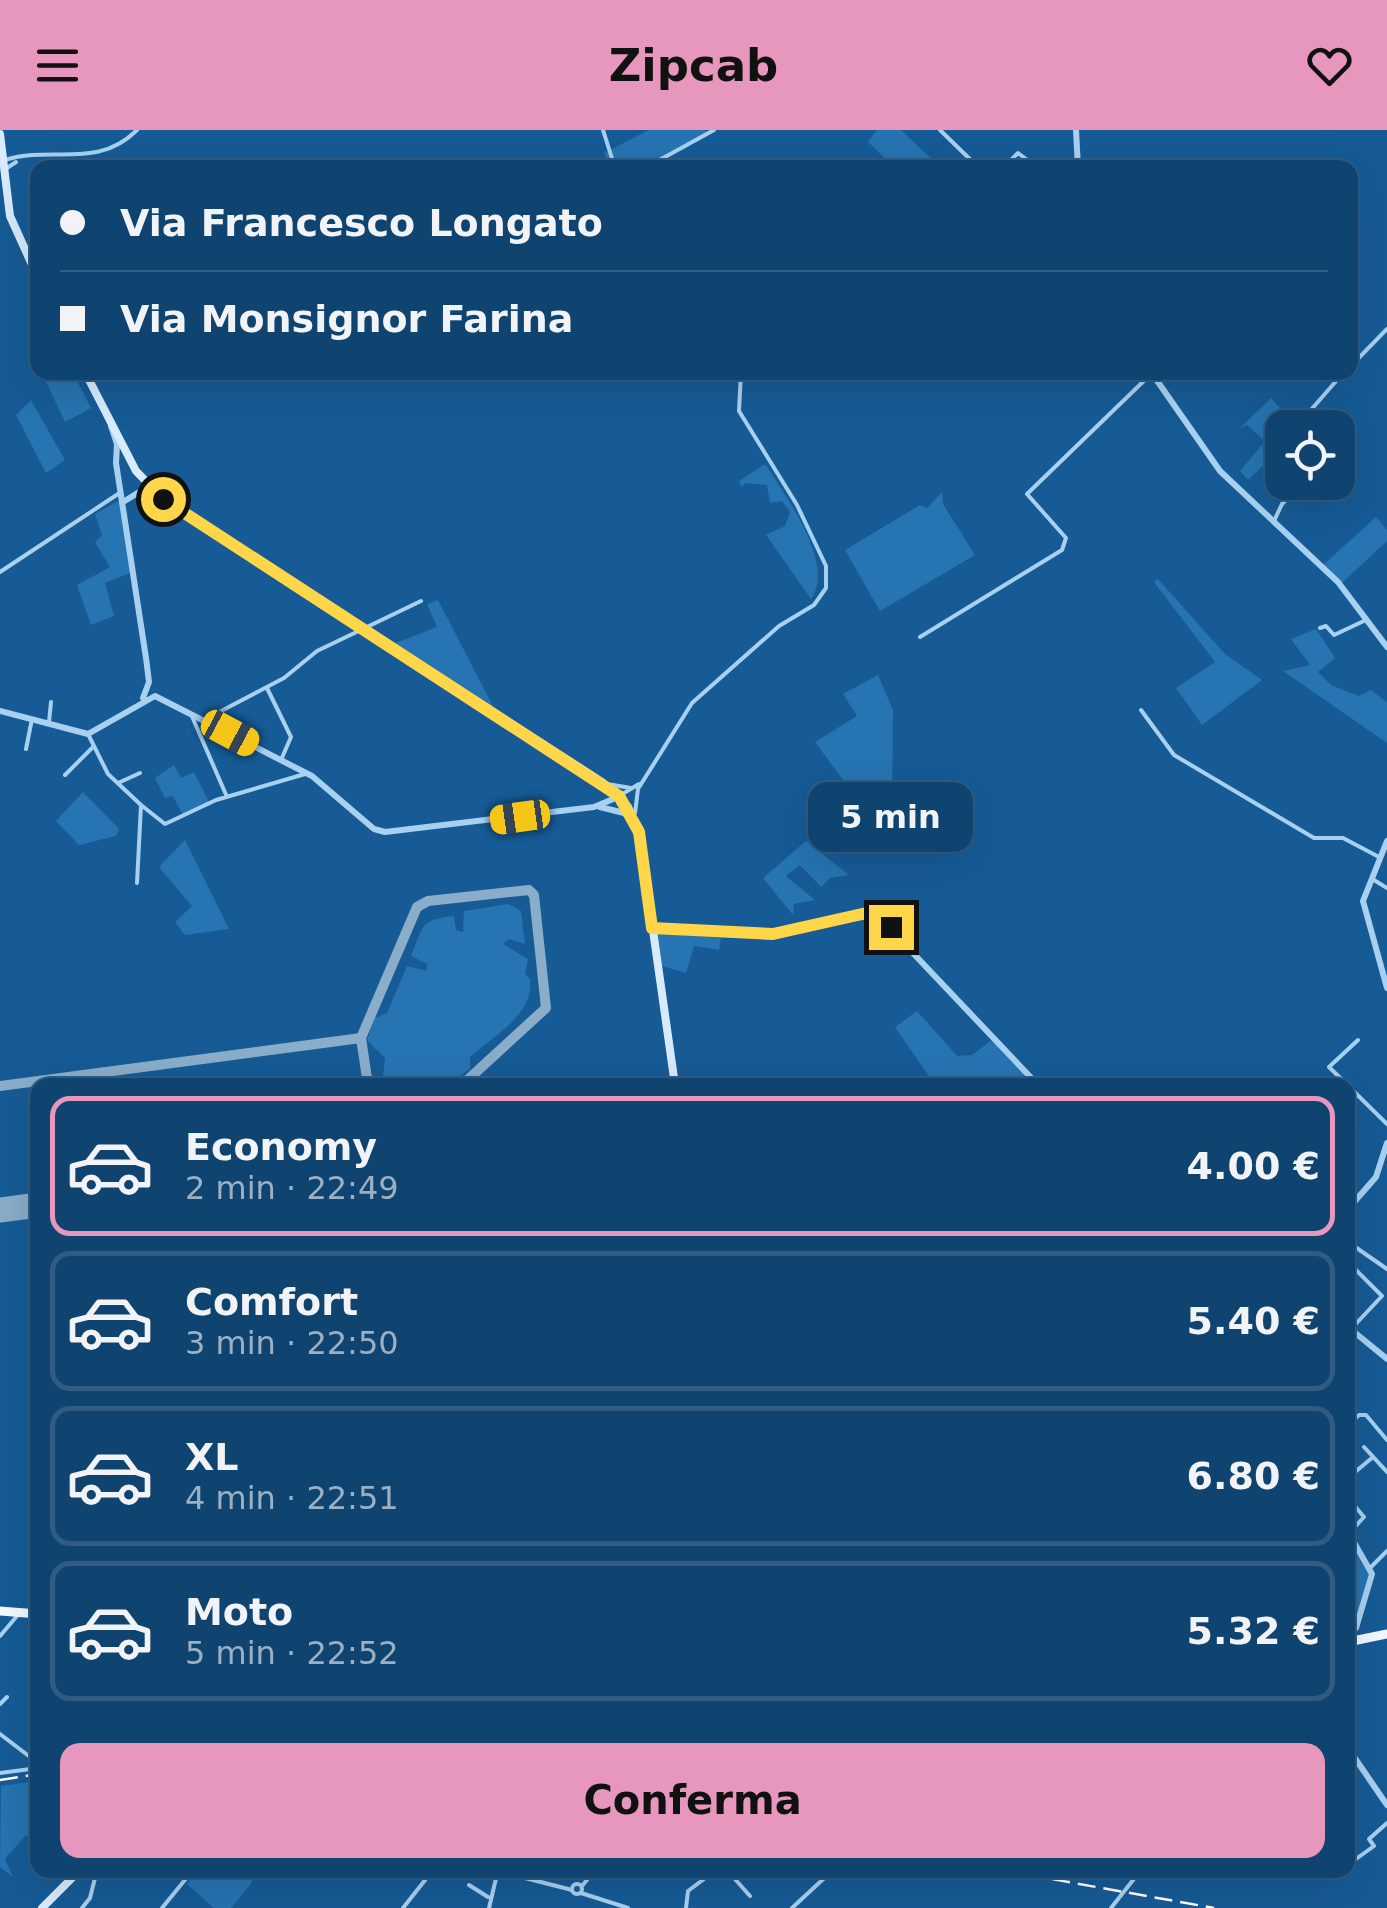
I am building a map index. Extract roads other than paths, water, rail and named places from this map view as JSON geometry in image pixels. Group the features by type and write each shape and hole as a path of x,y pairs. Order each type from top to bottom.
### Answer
{"main road":[{"path":"1,138 13,226 30,261"},
{"path":"89,380 150,486 611,789 637,826 674,1078"},
{"path":"0,1611 30,1613"},
{"path":"1355,1641 1387,1634"},
{"path":"42,1908 72,1878"}],"street":[{"path":"4,161 98,155 118,146 137,130"},
{"path":"602,130 612,160"},
{"path":"660,160 714,130"},
{"path":"940,130 970,160"},
{"path":"1076,130 1078,160"},
{"path":"1,138 15,160"},
{"path":"5,172 15,160"},
{"path":"1358,359 1387,329"},
{"path":"150,692 306,773 374,829 385,832 598,807 634,791 692,703 779,626 814,605 826,588 826,566 809,529 739,411 741,380"},
{"path":"920,636 1062,550 1066,538 1060,526 1028,494 1145,380"},
{"path":"1157,380 1213,463 1338,582 1387,647"},
{"path":"1310,410 1337,380"},
{"path":"111,424 118,444 116,462 150,692"},
{"path":"122,502 150,486"},
{"path":"0,572 121,492"},
{"path":"1274,522 1286,500"},
{"path":"204,720 267,687 317,651 422,601"},
{"path":"1320,628 1326,626 1334,635 1366,620"},
{"path":"267,687 291,736 281,760"},
{"path":"0,711 88,734 150,692"},
{"path":"49,724 51,702"},
{"path":"1141,710 1174,755 1314,838 1342,838 1379,858"},
{"path":"191,714 227,797"},
{"path":"26,749 32,720"},
{"path":"88,734 118,783 165,824 227,797 306,773"},
{"path":"65,776 93,747"},
{"path":"118,783 140,773"},
{"path":"602,782 634,791"},
{"path":"634,791 637,826"},
{"path":"137,884 141,805"},
{"path":"598,807 624,813 637,826"},
{"path":"1387,842 1370,877 1363,908 1387,988"},
{"path":"1370,877 1387,888"},
{"path":"652,928 773,934 876,914 1031,1078"},
{"path":"1340,1078 1329,1067 1358,1040"},
{"path":"1355,1093 1387,1124"},
{"path":"1355,1200 1385,1161 1387,1143"},
{"path":"1355,1247 1387,1269"},
{"path":"1355,1269 1382,1296 1355,1322"},
{"path":"1355,1333 1387,1359"},
{"path":"1355,1418 1366,1415 1387,1440"},
{"path":"1364,1447 1387,1472"},
{"path":"1355,1472 1373,1457"},
{"path":"1355,1506 1364,1517 1355,1526"},
{"path":"1355,1544 1370,1568 1370,1586 1356,1628"},
{"path":"1370,1568 1387,1552"},
{"path":"0,1636 20,1612"},
{"path":"1355,1644 1360,1640"},
{"path":"0,1704 7,1697"},
{"path":"0,1734 30,1759"},
{"path":"1355,1758 1385,1800"},
{"path":"0,1773 30,1767"},
{"path":"1355,1857 1374,1846 1369,1839 1387,1823"},
{"path":"82,1908 90,1898 95,1878"},
{"path":"162,1908 187,1878"},
{"path":"403,1908 427,1878"},
{"path":"489,1908 488,1897 495,1878"},
{"path":"522,1878 572,1890 576,1884 628,1908"},
{"path":"581,1889 589,1878"},
{"path":"686,1908 688,1891 705,1878"},
{"path":"734,1878 750,1896"},
{"path":"792,1908 824,1878"},
{"path":"1111,1908 1135,1878"},
{"path":"469,1885 488,1897"}],"railway":[{"path":"0,1780 30,1775"},
{"path":"1046,1878 1214,1908"}]}
